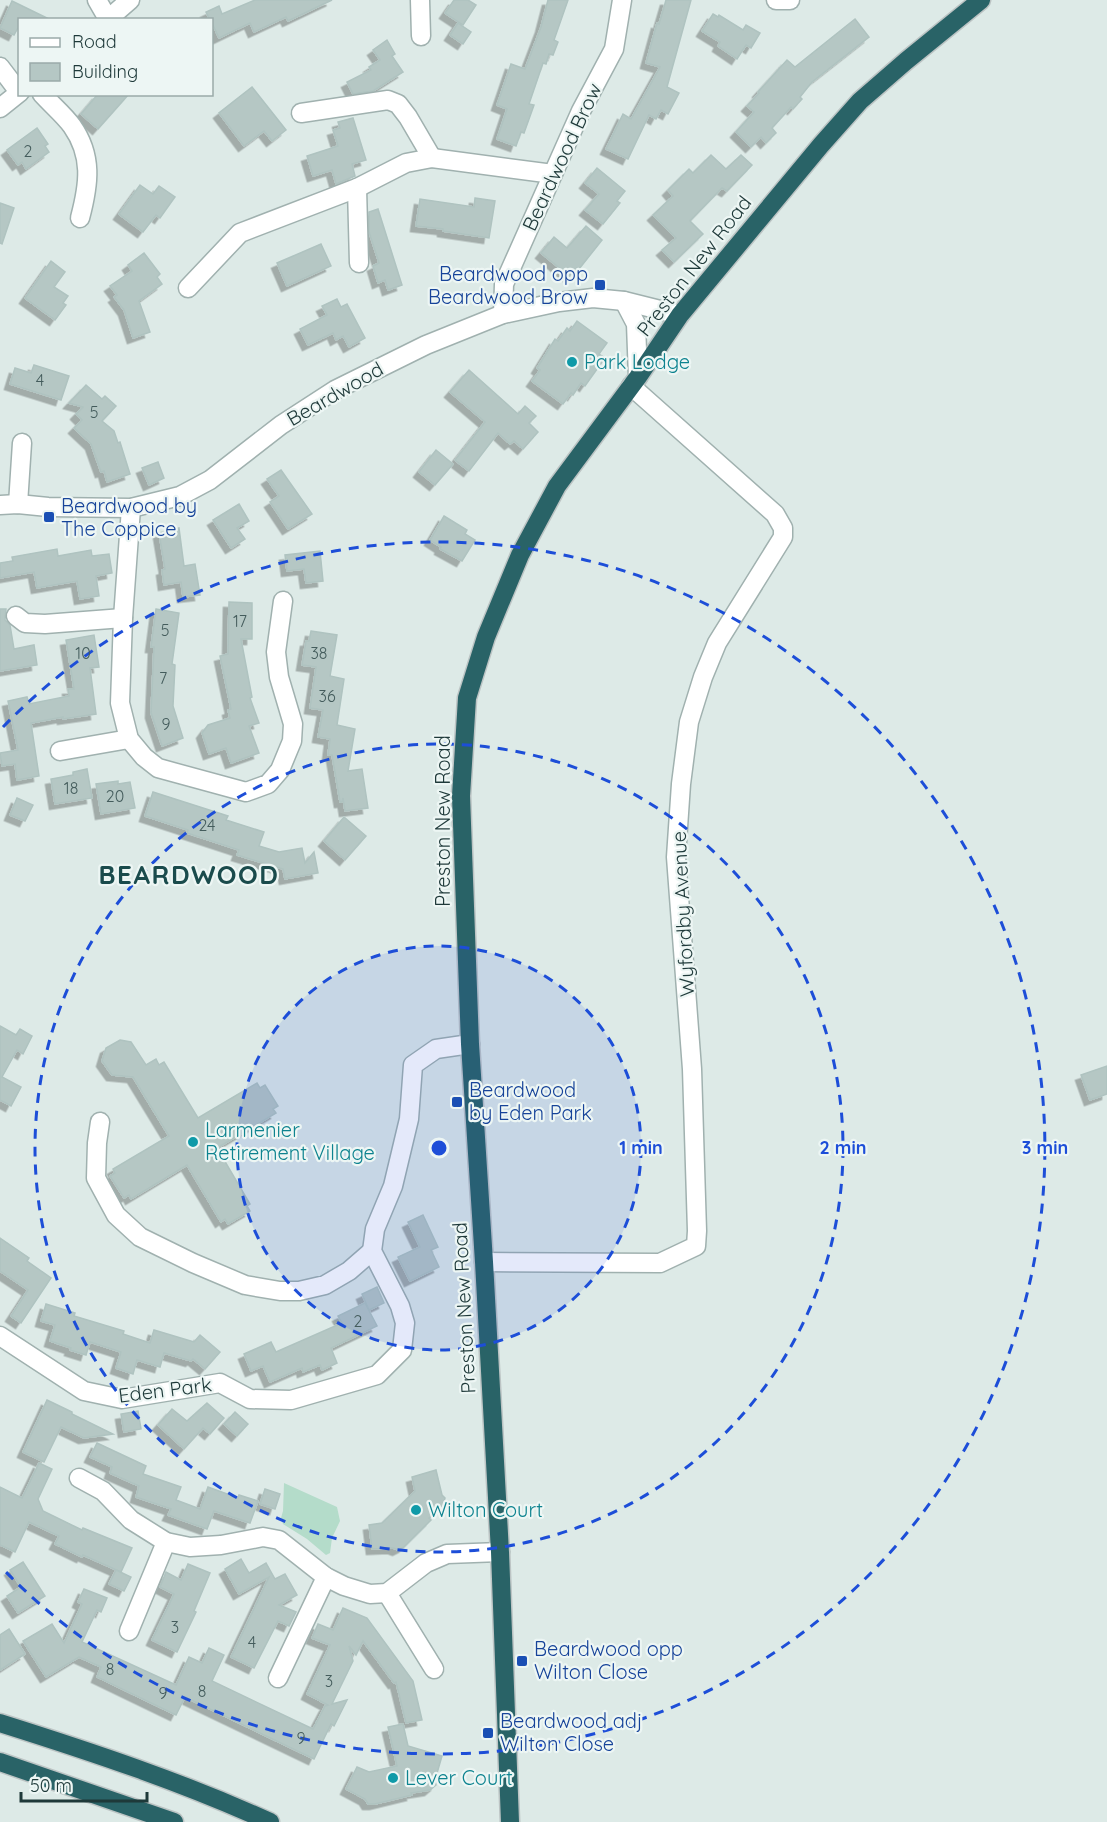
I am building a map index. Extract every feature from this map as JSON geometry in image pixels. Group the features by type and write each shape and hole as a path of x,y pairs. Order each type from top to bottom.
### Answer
{"highway":[{"name":"Preston New Road","path":"510,1822 500,1552 470,1044 461,796 467,698 486,637 520,555 557,486 680,315 860,101 981,0"},
{"path":"0,1723 96,1753 220,1799 270,1822"},
{"path":"0,1762 174,1822"}],"street":[{"path":"97,0 107,18"},
{"path":"109,18 130,0"},
{"path":"420,0 422,36"},
{"name":"Beardwood Brow","path":"503,314 504,284 581,111 614,49 622,0"},
{"path":"776,0 790,0"},
{"path":"0,67 18,91"},
{"path":"0,108 18,93"},
{"path":"44,96 72,126 82,145 89,167 86,195 80,218"},
{"path":"301,113 388,100 398,104 408,117 432,158"},
{"path":"188,288 240,232 357,188 406,163 432,158 553,174"},
{"path":"357,188 359,263"},
{"name":"Beardwood","path":"9,505 131,508 180,496 210,480 281,425 335,390 426,345 503,314 559,302 593,298 624,301 680,315"},
{"path":"624,301 636,324 634,381"},
{"name":"Wyfordby Avenue","path":"484,1262 660,1263 696,1246 698,1231 692,1069 676,857 688,722 717,643 783,537 783,528 775,514 634,381"},
{"path":"9,505 22,443"},
{"path":"131,508 120,703 129,739 144,757 158,768 246,792 268,784 280,770 292,741 293,724 279,677 276,652 283,601"},
{"path":"16,616 25,622 45,624 123,618"},
{"path":"60,751 129,739"},
{"path":"100,1122 96,1178 116,1215 140,1237 245,1285 280,1291 299,1291 325,1285 349,1271 372,1251 375,1229 393,1186 409,1119 413,1065 436,1049 470,1044"},
{"name":"Eden Park","path":"0,1336 84,1391 122,1399 220,1383 250,1399 291,1400 377,1375 402,1350 405,1323 400,1306 372,1251"},
{"path":"79,1478 103,1491 131,1520 166,1542 190,1547 221,1545 263,1537 279,1540 326,1577 344,1586 370,1594 387,1593 426,1563 447,1554 500,1552"},
{"path":"129,1631 166,1542"},
{"path":"278,1678 326,1577"},
{"path":"387,1593 434,1669"}],"green space":[{"path":"284,1483 337,1507 340,1521 332,1538 330,1553 326,1555 307,1539 283,1524 281,1518"}],"building":[{"path":"255,0 332,0 288,21 286,17 254,32 250,23 219,38 213,25 213,18 209,18 206,12 219,6 222,14"},
{"path":"454,0 468,0 476,5 463,25 445,13"},
{"path":"548,0 568,0 554,40 558,42 553,55 549,54 546,64 543,63 529,104 534,105 524,133 521,132 516,146 497,139 507,109 497,105 511,64 525,69 541,27"},
{"path":"666,0 691,0 667,87 679,93 668,114 661,110 656,119 649,115 628,159 606,149 623,114 631,119 660,67 646,63"},
{"path":"12,1 47,18 18,18 18,28 14,35 0,28"},
{"path":"713,14 718,17 719,15 743,30 746,25 760,33 751,48 746,45 737,59 718,46 720,42 702,31"},
{"path":"855,19 869,37 812,82 800,97 802,99 793,109 791,107 772,128 776,133 766,143 761,137 751,147 736,132 754,112 747,106 758,92 787,60 795,67"},
{"path":"458,23 471,32 463,44 450,35"},
{"path":"387,40 395,54 392,56 403,72 373,91 353,94 347,82 371,70 369,67 380,60 373,50"},
{"path":"252,87 286,130 272,141 264,131 244,146 219,113"},
{"path":"96,96 127,96 98,129 81,114"},
{"path":"353,118 366,160 352,164 355,176 336,184 332,170 313,176 307,156 338,146 333,130 340,128 338,122"},
{"path":"37,128 48,144 45,146 49,152 26,169 22,162 18,165 7,150"},
{"path":"711,155 726,169 741,155 752,165 727,191 722,188 690,221 703,234 674,262 662,250 676,238 653,215 673,196 668,190 689,169 693,173"},
{"path":"597,168 625,191 617,201 620,203 603,224 585,210 599,194 585,183"},
{"path":"140,185 153,194 159,186 175,197 160,218 156,215 143,232 119,214"},
{"path":"475,198 495,201 489,238 416,226 420,199 474,207"},
{"path":"0,203 14,208 2,244 0,243"},
{"path":"378,209 402,285 388,290 385,280 378,283 373,266 379,263 369,232 369,212"},
{"path":"586,226 602,240 579,269 577,268 569,276 541,253 554,237 567,248"},
{"path":"321,244 331,266 287,286 277,263"},
{"path":"144,253 160,274 157,277 162,284 139,301 150,332 133,338 124,310 114,297 117,295 110,286 132,271 128,265"},
{"path":"51,261 65,272 54,287 68,296 63,303 66,305 55,320 25,298"},
{"path":"337,299 341,307 347,304 365,338 349,347 343,336 336,340 333,333 308,345 300,329 327,315 322,306"},
{"name":"Park Lodge","path":"577,321 607,343 599,354 605,358 585,386 581,383 563,404 532,381 540,370 537,368 555,339 558,341 567,328 570,331"},
{"path":"34,365 69,376 61,400 10,384 15,368 31,373"},
{"path":"469,370 518,414 525,406 536,416 529,423 538,432 523,449 514,441 510,444 498,433 469,471 455,460 485,422 450,392"},
{"path":"86,385 102,399 105,396 116,406 102,421 114,431 118,443 120,442 130,474 107,482 91,444 74,428 82,420 76,414 83,407 69,403"},
{"path":"436,450 453,464 435,485 419,472"},
{"path":"158,462 164,478 149,485 142,468"},
{"path":"281,470 312,514 288,529 270,502 279,496 267,479"},
{"path":"239,504 249,521 237,528 245,539 231,548 213,520"},
{"path":"444,516 467,530 465,534 475,540 462,561 440,549 441,547 430,540"},
{"path":"179,528 184,566 195,564 200,595 183,597 181,582 164,585 162,570 165,569 159,533"},
{"path":"57,549 58,556 91,550 92,556 109,554 112,573 96,576 99,596 80,599 77,581 37,588 34,572 0,578 0,563 13,561 12,557"},
{"path":"320,551 323,581 306,583 304,569 287,571 285,555"},
{"path":"229,602 252,603 252,639 241,639 252,697 250,698 259,723 249,726 259,753 231,763 226,748 209,754 202,733 208,725 230,718 228,710 231,709 220,656 228,654"},
{"path":"0,609 6,609 5,620 10,625 14,649 34,645 37,665 0,671"},
{"path":"156,609 179,613 172,664 175,665 173,706 183,738 162,746 151,713 154,647 151,647"},
{"path":"311,631 337,635 330,676 344,679 337,725 355,729 348,771 362,769 368,808 345,811 343,798 340,802 332,755 328,755 330,739 318,737 323,710 310,708 316,667 302,665 306,641 309,641"},
{"path":"94,635 99,667 90,668 96,714 31,723 39,776 17,780 15,764 2,766 0,753 18,750 8,701 27,697 29,704 69,696 68,689 74,689 66,640"},
{"path":"87,769 92,798 55,804 51,779 73,775 73,772"},
{"path":"118,781 118,784 130,782 135,808 101,814 96,784"},
{"path":"153,792 228,816 226,820 264,832 259,846 279,852 302,848 305,863 314,852 318,873 285,879 283,869 237,855 239,850 145,816"},
{"path":"17,798 33,805 25,821 10,815"},
{"path":"344,817 366,836 345,860 324,841"},
{"path":"0,1026 16,1035 20,1029 32,1036 23,1054 17,1050 2,1077 21,1087 11,1106 0,1100"},
{"name":"Larmenier Retirement Village","path":"120,1040 131,1042 146,1065 156,1059 159,1065 164,1062 198,1118 257,1083 260,1088 265,1085 278,1106 273,1109 276,1113 217,1148 250,1204 247,1206 250,1211 228,1224 225,1219 221,1222 187,1165 131,1199 129,1195 124,1198 110,1176 115,1173 113,1169 169,1136 133,1077 112,1075 102,1061 106,1048"},
{"path":"1107,1066 1107,1094 1090,1100 1081,1075"},
{"path":"423,1215 438,1247 431,1250 439,1267 410,1281 398,1257 420,1247 408,1222"},
{"path":"0,1238 29,1258 27,1261 51,1278 21,1323 11,1316 28,1290 0,1271"},
{"path":"377,1287 384,1303 369,1310 362,1294"},
{"path":"365,1303 377,1326 331,1348 337,1363 322,1370 320,1365 303,1372 302,1368 270,1382 263,1366 251,1371 244,1354 271,1342 276,1352 342,1323 338,1316"},
{"path":"46,1304 75,1313 74,1316 124,1331 123,1334 150,1343 154,1330 194,1342 200,1335 220,1352 205,1369 193,1359 191,1361 164,1353 160,1367 137,1360 133,1374 116,1368 121,1352 90,1342 86,1355 50,1341 55,1325 41,1321"},
{"path":"47,1400 113,1434 84,1438 61,1427 44,1462 23,1452"},
{"path":"207,1403 224,1418 210,1434 203,1428 184,1449 158,1425 172,1409 187,1421"},
{"path":"138,1411 141,1429 124,1432 121,1414"},
{"path":"235,1412 248,1424 237,1436 224,1424"},
{"path":"97,1443 146,1466 143,1474 181,1487 176,1500 200,1509 208,1487 238,1498 239,1495 258,1501 250,1523 214,1511 207,1529 168,1515 171,1509 136,1497 139,1486 110,1473 112,1467 90,1457"},
{"path":"39,1463 52,1469 38,1499 43,1511 82,1530 83,1528 132,1548 121,1572 55,1544 59,1536 29,1522 15,1552 0,1545 0,1487 22,1498"},
{"name":"Wilton Court","path":"436,1470 442,1495 445,1498 443,1506 429,1518 431,1520 404,1547 398,1550 393,1548 372,1549 369,1525 382,1523 415,1491 412,1477"},
{"path":"265,1489 280,1494 275,1509 260,1504"},
{"path":"241,1559 249,1573 266,1563 275,1579 285,1574 297,1595 279,1605 296,1612 289,1626 278,1621 254,1668 231,1657 269,1577 239,1594 225,1569"},
{"path":"23,1562 45,1596 18,1613 7,1596 21,1587 10,1570"},
{"path":"188,1564 210,1573 194,1611 196,1612 177,1652 152,1640 174,1594 160,1587 166,1572 181,1580"},
{"path":"116,1570 131,1577 124,1591 109,1584"},
{"path":"84,1589 107,1598 101,1612 97,1610 82,1642 176,1685 189,1657 202,1663 209,1648 224,1655 212,1681 313,1729 325,1706 328,1705 307,1694 330,1645 312,1638 318,1624 333,1630 343,1608 367,1618 413,1681 422,1720 406,1723 396,1682 394,1683 363,1641 356,1655 349,1646 353,1661 332,1704 347,1700 334,1726 331,1724 314,1759 185,1697 176,1715 97,1677 101,1667 79,1657 46,1677 23,1641 52,1624 64,1643 82,1604 78,1602"},
{"path":"9,1629 25,1654 0,1670 0,1635"},
{"name":"Lever Court","path":"403,1724 408,1746 442,1756 435,1780 436,1785 430,1790 368,1804 365,1799 346,1789 357,1767 369,1772 397,1766 388,1727"}],"place":[{"name":"Beardwood opp Beardwood Brow","path":"600,285"},
{"name":"Park Lodge","path":"572,362"},
{"name":"Beardwood by The Coppice","path":"49,517"},
{"name":"Beardwood by Eden Park","path":"457,1102"},
{"name":"Larmenier Retirement Village","path":"193,1142"},
{"name":"Wilton Court","path":"416,1510"},
{"name":"Beardwood opp Wilton Close","path":"522,1661"},
{"name":"Beardwood adj Wilton Close","path":"488,1733"},
{"name":"Lever Court","path":"393,1778"}],"district":[{"name":"BEARDWOOD","path":"189,875"}]}
